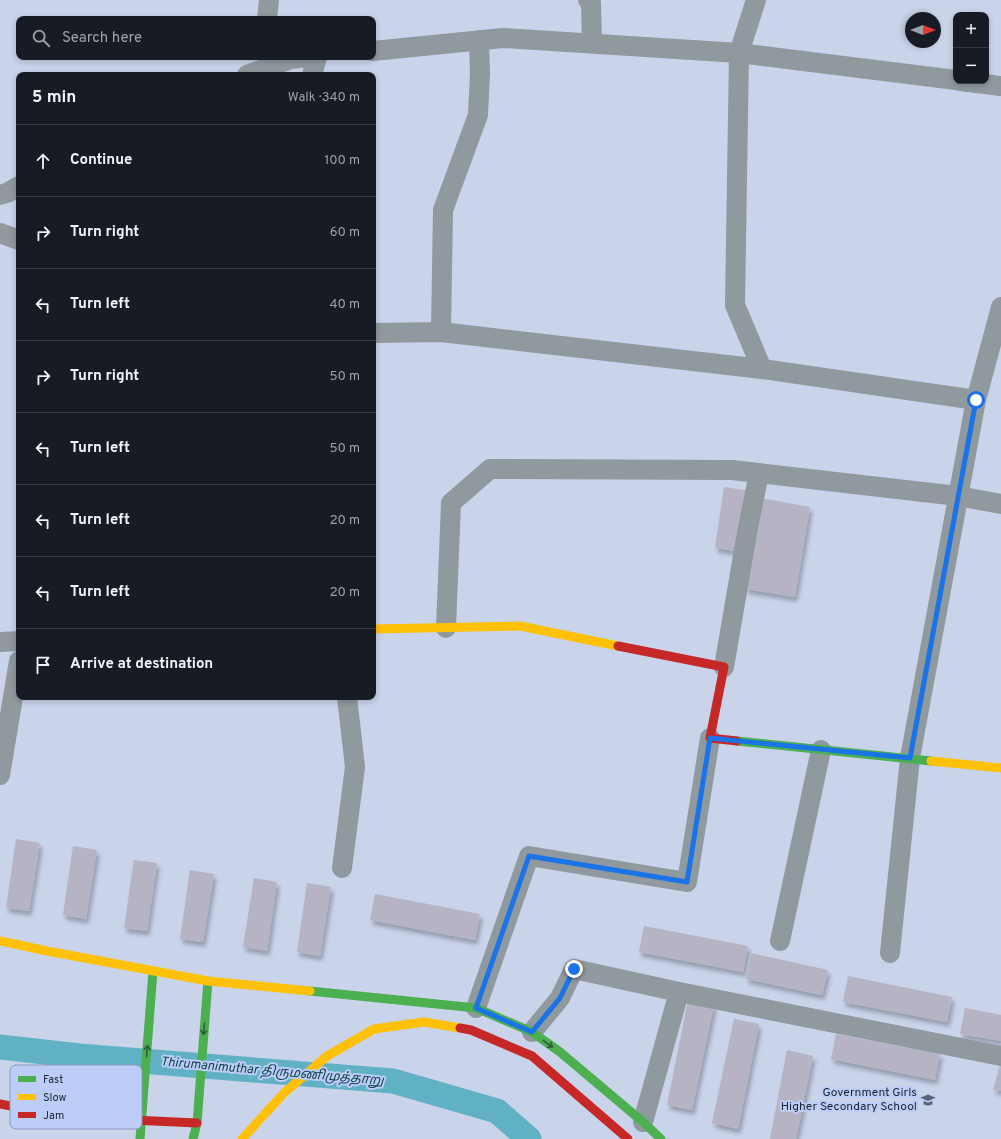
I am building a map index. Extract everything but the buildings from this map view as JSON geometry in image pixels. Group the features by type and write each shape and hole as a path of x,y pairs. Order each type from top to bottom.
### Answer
{"main road":[{"path":"376,629 520,626 724,667 710,738 1001,768"},
{"path":"0,941 208,981 476,1008 532,1032 560,1052 661,1139"},
{"path":"142,1104 153,971"},
{"path":"193,1139 197,1123 208,981"},
{"path":"242,1139 284,1093 327,1056 374,1029 424,1022 472,1030 532,1056 628,1139"},
{"path":"0,1104 10,1106"},
{"path":"142,1120 197,1123"},
{"path":"140,1139 141,1129"}],"street":[{"path":"267,16 269,0"},
{"path":"588,0 591,3 592,43"},
{"path":"756,0 739,53 735,305 762,369"},
{"path":"376,51 503,38 739,53 953,80"},
{"path":"441,332 443,210 478,115 480,73 479,40"},
{"path":"259,67 287,60"},
{"path":"313,72 316,60"},
{"path":"985,84 1001,86"},
{"path":"0,195 16,188"},
{"path":"0,233 16,239"},
{"path":"890,953 910,758 976,400 1001,306"},
{"path":"376,333 441,332 762,369 976,400"},
{"path":"446,628 451,503 490,469 732,470 958,496 1001,504"},
{"path":"724,667 759,473"},
{"path":"0,642 16,640"},
{"path":"0,775 16,679"},
{"path":"342,868 355,767 347,700"},
{"path":"476,1008 529,856 687,882 710,738"},
{"path":"780,941 821,750"},
{"path":"532,1032 560,998 574,969 679,992 1001,1056"},
{"path":"643,1122 679,992"}],"waterway":[{"name":"Thirumanimuthar திருமணிமுத்தாறு","path":"0,1047 79,1056 393,1081 497,1111 529,1139"}],"traffic: fast":[{"path":"737,741 931,761"},
{"path":"142,1113 153,971"},
{"path":"193,1139 197,1123 208,981"},
{"path":"310,991 476,1008 532,1032 560,1052 661,1139"},
{"path":"140,1139 141,1129"}],"traffic: slow":[{"path":"376,629 520,626 618,646"},
{"path":"931,761 1001,768"},
{"path":"0,941 208,981 310,991"},
{"path":"242,1139 284,1093 327,1056 374,1029 424,1022 460,1028"}],"traffic: jam":[{"path":"618,646 724,667 710,738 737,741"},
{"path":"460,1028 471,1030 532,1056 628,1139"},
{"path":"0,1104 10,1106"},
{"path":"142,1120 197,1123"}],"place":[{"name":"Government Girls Higher Secondary School","path":"928,1100"}],"route":[{"path":"574,969 560,998 532,1032 476,1008 529,856 687,882 710,738 910,758 976,400"}]}
